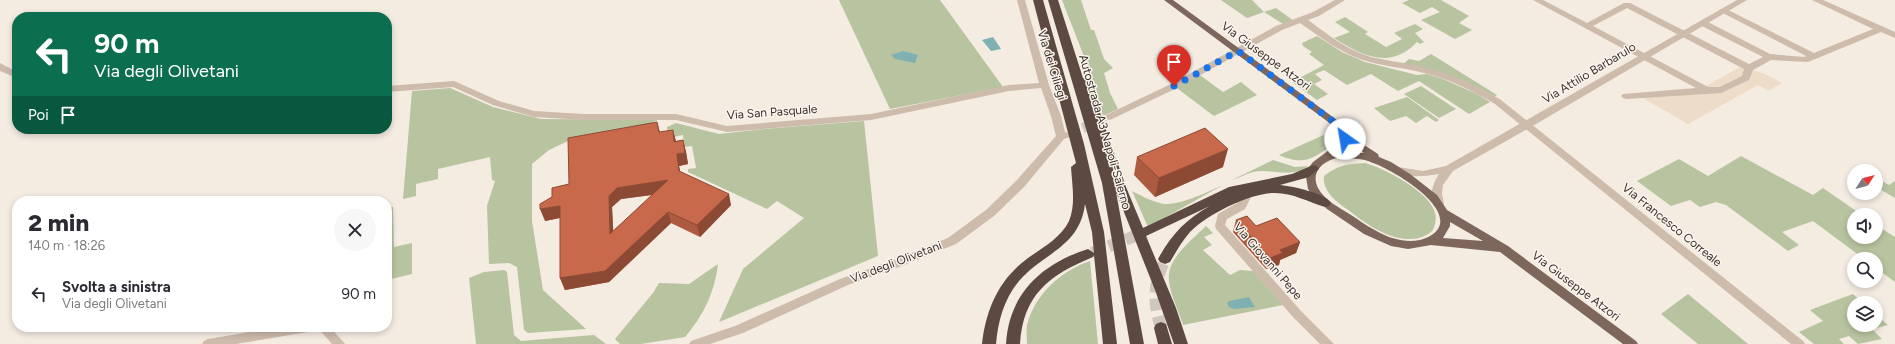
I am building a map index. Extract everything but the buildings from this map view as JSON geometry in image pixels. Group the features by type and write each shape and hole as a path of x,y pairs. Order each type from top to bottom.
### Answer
{"highway":[{"path":"1038,0 1078,144 1098,232 1110,344"},
{"name":"Autostrada A3 Napoli-Salerno","path":"1053,0 1108,182 1117,226 1129,309 1137,344"},
{"path":"1063,35 1081,71 1095,108 1125,200 1164,295 1181,344"},
{"path":"989,344 991,322 1003,292 1022,270 1056,245 1073,226 1080,204 1077,166 1078,144"},
{"path":"1145,232 1233,190 1260,183 1293,178 1307,173 1313,168"},
{"path":"1165,259 1182,233 1197,220 1247,195 1263,190 1286,190 1325,202"},
{"path":"1013,344 1015,323 1022,305 1030,292 1053,270 1088,254"},
{"path":"1161,328 1165,344"}],"main road":[{"name":"Via Giuseppe Atzori","path":"1168,0 1338,125 1355,143 1395,168 1432,196 1442,209 1504,249 1632,344"},
{"path":"1313,168 1318,162 1342,145 1345,134"},
{"name":"Via Giuseppe Atzori","path":"1327,157 1349,154 1362,156 1395,168"},
{"name":"Via Giuseppe Atzori","path":"1313,168 1311,176 1312,185 1317,194 1325,202 1374,236 1386,241 1411,245 1432,241 1476,244 1504,249"},
{"path":"1432,241 1440,236 1444,229 1446,221 1442,209"}],"street":[{"name":"Via dei Ciliegi","path":"1021,0 1044,85 1064,136"},
{"path":"1109,117 1238,51 1279,28 1302,20 1341,0"},
{"path":"1538,0 1706,90"},
{"name":"Via Attilio Barbarulo","path":"1395,168 1423,174 1449,169 1528,125 1644,56 1743,0"},
{"path":"1816,0 1895,35"},
{"path":"1588,26 1627,5 1749,68"},
{"path":"1723,11 1814,57"},
{"name":"Via Francesco Correale","path":"1302,20 1331,41 1353,53 1383,62 1426,70 1462,83 1498,102 1799,344"},
{"path":"1703,23 1766,55"},
{"path":"1626,96 1721,90 1746,78 1749,68 1770,57 1805,60 1880,29"},
{"path":"0,66 6,71 12,73"},
{"name":"Via San Pasquale","path":"392,89 454,84 496,103 534,114 584,117 691,118 715,127 727,129 871,117 1009,88 1044,85"},
{"name":"Via degli Olivetani","path":"695,344 739,330 844,282 895,264 952,241 990,213 1064,136"},
{"name":"Via Attilio Barbarulo","path":"1442,209 1436,196 1437,184 1449,169"},
{"name":"Via Giovanni Pepe","path":"1247,195 1241,206 1222,217 1220,226 1297,314 1328,344"},
{"path":"208,344 279,332"},
{"path":"328,332 339,344"}],"green space":[{"path":"839,0 940,0 1003,87 890,109"},
{"path":"1062,0 1081,0 1091,30 1094,30 1104,59 1113,68 1104,73 1110,93 1118,109 1103,116 1085,59"},
{"path":"1221,0 1252,0 1264,12 1247,18"},
{"path":"1409,0 1441,0 1469,16 1459,23 1472,30 1455,39 1421,20 1440,12 1432,7 1420,13 1402,3"},
{"path":"1276,8 1294,21 1283,24 1264,12"},
{"path":"1345,17 1368,32 1365,34 1386,47 1402,39 1394,33 1415,24 1423,29 1415,33 1424,42 1420,44 1417,42 1407,51 1397,56 1387,58 1366,55 1334,38 1350,32 1335,22"},
{"path":"1317,36 1342,52 1365,62 1417,75 1427,74 1443,79 1477,94 1490,102 1469,114 1419,81 1398,91 1371,74 1347,85 1324,70 1315,74 1322,80 1314,84 1328,94 1317,100 1292,82 1324,65 1309,54 1312,52 1303,46 1302,43"},
{"path":"1431,54 1497,95 1492,98 1462,83 1401,66 1409,59 1419,61"},
{"path":"1197,73 1223,92 1241,82 1257,95 1214,116 1174,86"},
{"path":"1421,86 1456,109 1439,118 1404,94"},
{"path":"450,88 493,107 541,119 658,120 640,127 568,141 549,150 532,164 532,221 543,290 586,329 528,333 524,330 517,267 509,263 489,264 487,206 495,181 492,180 490,157 438,169 438,179 416,184 416,196 403,199 412,91"},
{"path":"1407,97 1439,120 1436,122 1427,116 1416,123 1406,116 1390,121 1374,108"},
{"path":"864,121 878,256 719,322 743,269 804,218 777,201 767,209 688,172 688,169 696,168 692,146 684,147 683,135 668,138 667,127 676,123 719,134"},
{"path":"1326,134 1333,139 1333,144 1314,157 1295,160 1279,155"},
{"path":"1741,156 1813,195 1823,188 1852,208 1847,208 1847,244 1883,244 1883,229 1895,237 1895,282 1883,273 1883,252 1855,252 1813,221 1782,232 1799,245 1788,251 1726,205 1716,202 1700,207 1690,200 1671,206 1637,181 1679,159 1708,176"},
{"path":"1273,160 1295,167 1308,166 1302,170 1288,173 1253,172 1232,180"},
{"path":"1365,163 1404,181 1423,195 1430,203 1436,215 1436,221 1432,231 1419,238 1399,238 1371,226 1334,199 1327,191 1324,176 1334,169 1343,166"},
{"path":"1895,181 1895,198 1883,191 1883,182 1889,185"},
{"path":"1223,185 1148,227 1132,191 1155,202 1171,204 1194,198"},
{"path":"392,207 394,247 412,243 412,274 392,279"},
{"path":"1206,226 1213,233 1204,237 1212,245 1203,250 1230,275 1240,270 1253,271 1283,305 1183,325 1171,292 1169,273 1181,250"},
{"path":"1090,261 1098,344 1027,344 1027,325 1036,303 1059,277 1079,265"},
{"path":"718,264 711,294 703,312 685,337 641,344 620,344 615,339 653,293 659,283 689,284"},
{"path":"504,270 507,272 514,335 521,341 594,335 606,344 476,344 469,278 484,272"},
{"path":"1688,294 1748,344 1698,344 1661,314"},
{"path":"1847,296 1847,332 1875,332 1882,339 1858,344 1849,336 1839,339 1844,344 1814,344 1799,332 1823,321 1810,310"},
{"path":"1883,321 1888,325 1883,326"}],"shaded area":[{"path":"1740,67 1763,73 1782,83 1768,91 1758,85 1688,124 1641,97 1702,92 1706,86"}],"water":[{"path":"993,37 1001,49 991,51 982,40"},
{"path":"903,51 918,55 915,63 895,59 891,55"},
{"path":"1249,297 1255,307 1234,309 1229,307 1227,303 1229,301"}],"tunnel":[{"path":"1069,134 1109,117"},
{"path":"1092,253 1145,232"},
{"path":"1161,328 1156,301 1156,285 1165,259"}],"route":[{"path":"1174,86 1238,51 1338,125 1345,134 1345,139"}]}
